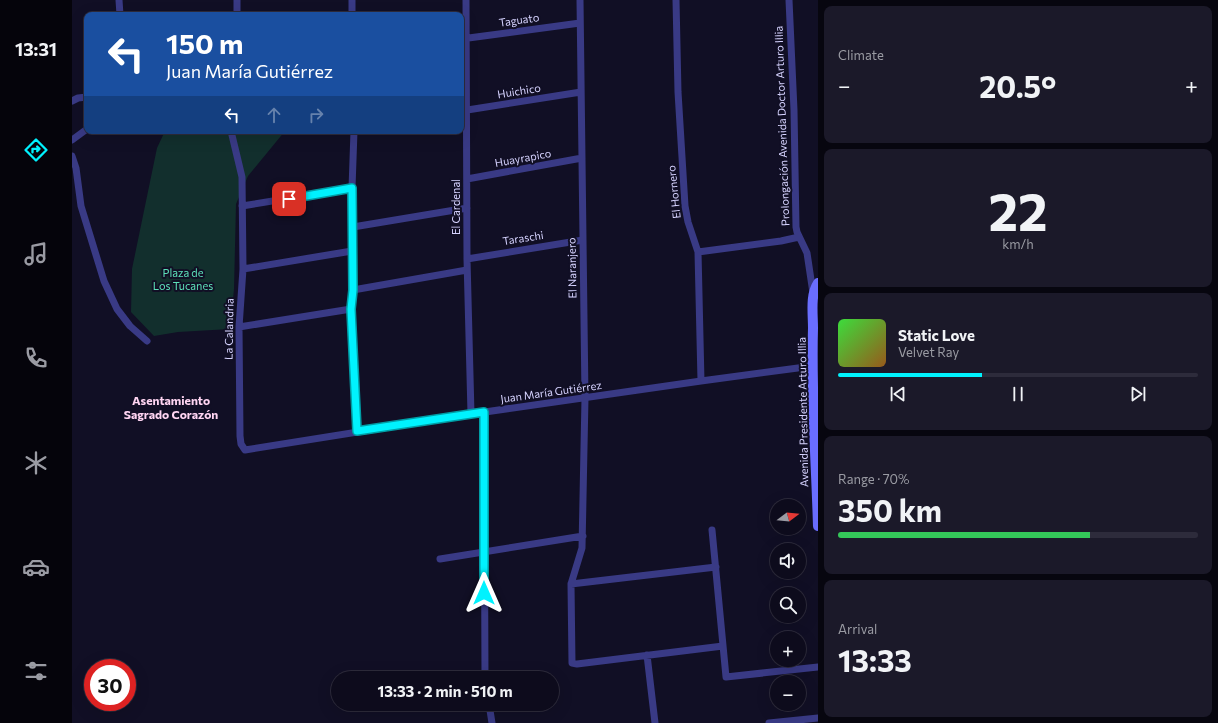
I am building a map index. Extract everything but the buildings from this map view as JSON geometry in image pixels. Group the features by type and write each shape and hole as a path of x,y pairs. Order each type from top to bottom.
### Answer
{"street":[{"path":"120,0 120,12"},
{"path":"237,0 237,12"},
{"path":"352,0 352,12"},
{"name":"El Cardenal","path":"466,0 464,39 464,111 467,179 467,270 471,414"},
{"name":"El Naranjero","path":"580,0 585,398 583,536 582,548 572,584 572,663 577,664 647,655"},
{"name":"El Hornero","path":"676,0 678,92 685,206 688,222 698,252 701,380"},
{"name":"Prolongación Avenida Doctor Arturo Illia","path":"789,0 794,110 796,227 807,253 814,297"},
{"name":"Taguato","path":"464,39 580,23"},
{"name":"Huichico","path":"464,111 581,92"},
{"path":"72,101 84,97"},
{"path":"72,140 84,131"},
{"name":"La Calandria","path":"232,134 242,177 243,269 239,327 240,436 241,444 245,450"},
{"path":"354,134 352,188 353,290 351,309 357,431"},
{"path":"72,156 76,168 81,206 104,281 117,309 130,326 147,341"},
{"name":"Huayrapico","path":"467,179 582,158"},
{"path":"242,206 352,188"},
{"path":"353,227 467,208"},
{"path":"698,252 781,242 799,237"},
{"name":"Taraschi","path":"467,259 583,240"},
{"path":"243,269 352,251"},
{"path":"353,290 467,270"},
{"name":"Avenida Presidente Arturo Illia","path":"818,283 814,297 815,340 813,366 818,526"},
{"path":"239,327 351,309"},
{"name":"Juan María Gutiérrez","path":"245,450 484,412 701,380 813,366"},
{"path":"484,412 485,671"},
{"path":"712,530 726,677 818,667"},
{"path":"440,559 583,536"},
{"path":"572,584 716,567"},
{"path":"655,723 647,655 723,646"},
{"path":"490,711 492,723"},
{"path":"769,723 818,718"}],"green space":[{"name":"Plaza de Los Tucanes","path":"164,134 283,134 248,176 236,204 234,289 230,329 178,332 154,336 131,312 132,269 157,148"}],"district":[{"name":"Asentamiento Sagrado Corazón","path":"171,408"}],"route":[{"path":"289,199 352,188 353,290 351,309 357,431 484,412 484,593"}]}
